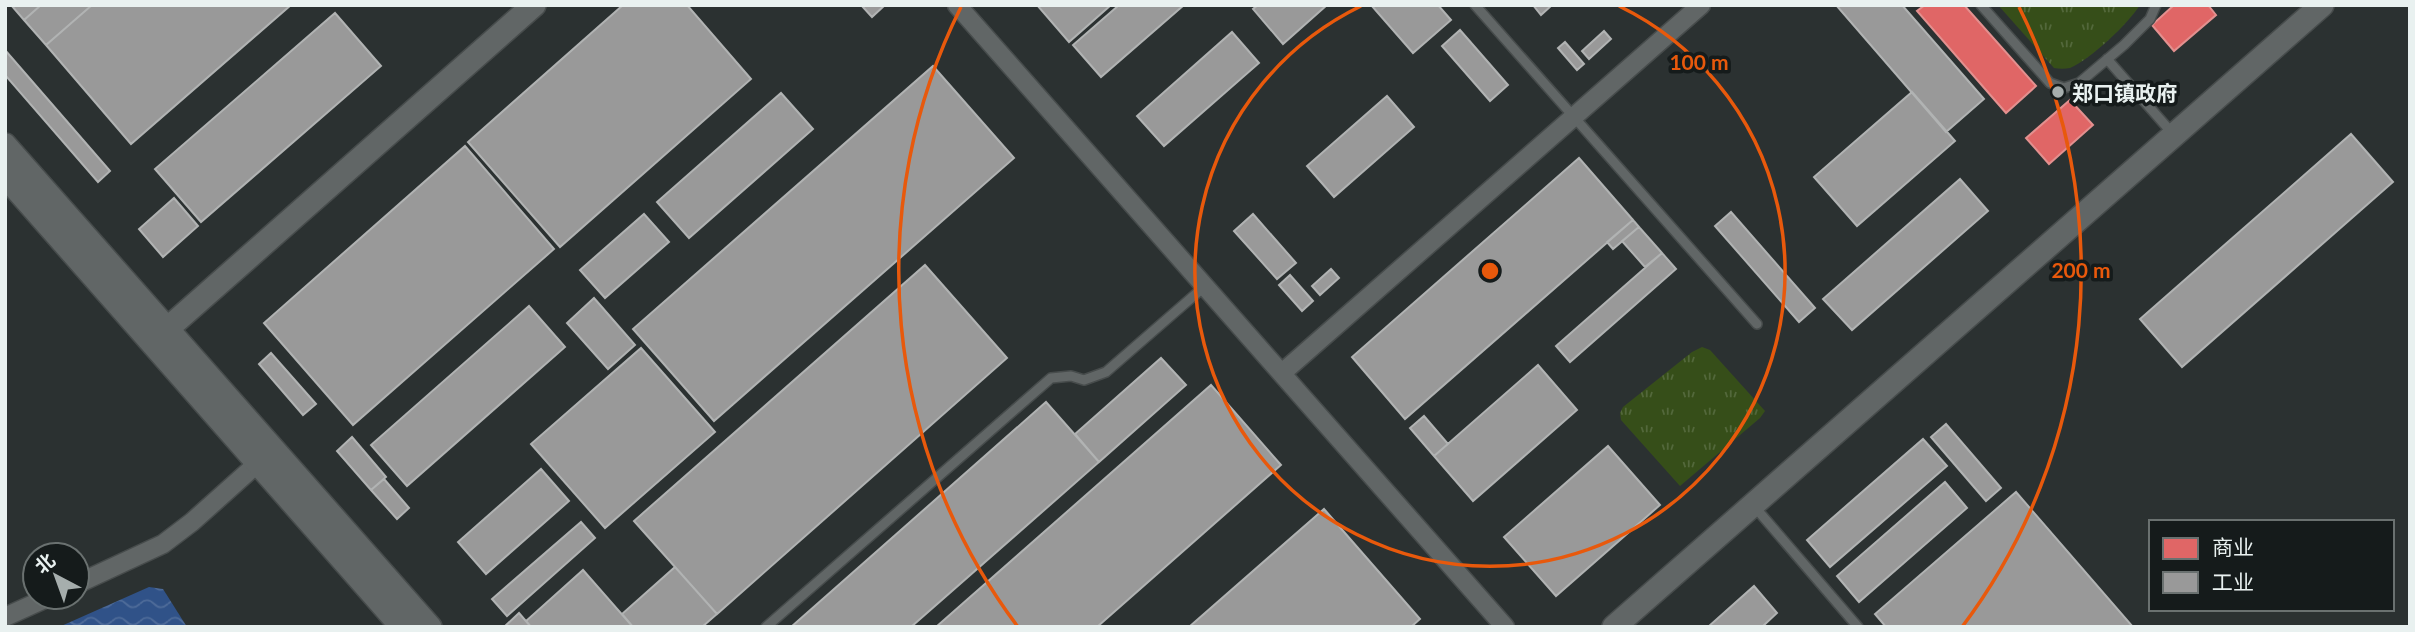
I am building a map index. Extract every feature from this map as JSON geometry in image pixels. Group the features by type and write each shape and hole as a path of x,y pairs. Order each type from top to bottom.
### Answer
{"street":[{"path":"160,336 534,5"},
{"path":"957,5 1506,627"},
{"path":"1282,373 1701,5"},
{"path":"1614,627 2322,5"},
{"path":"5,145 160,336 258,463 402,627"},
{"path":"5,176 160,336 430,627"},
{"path":"91,577 163,544 258,463"},
{"path":"5,617 21,610"}],"lane":[{"path":"1475,5 1758,324"},
{"path":"1981,5 2050,83 2064,88 2079,83 2107,59 2150,19 2156,5"},
{"path":"2107,59 2174,135"},
{"path":"766,627 1051,379 1071,376 1084,380 1106,372 1205,286"},
{"path":"1753,505 1858,627"}],"green space":[{"path":"1998,5 2140,5 2127,22 2098,49 2070,68 2062,69 2054,68"},
{"path":"1702,347 1710,350 1765,411 1680,486 1621,420 1620,413 1623,407"}],"water":[{"path":"149,587 163,589 187,627 59,627"}],"building: 商业":[{"path":"1925,5 1964,5 2036,86 2006,113 1917,11"},
{"path":"2174,5 2208,5 2216,15 2174,51 2152,25"},
{"path":"2070,100 2093,125 2049,164 2026,138"}],"building: 工业":[{"path":"11,5 41,5 24,20"},
{"path":"41,5 92,5 46,45 24,20"},
{"path":"92,5 291,5 131,144 46,45"},
{"path":"623,5 687,5 751,79 560,247 468,142"},
{"path":"861,5 885,5 872,17"},
{"path":"1037,5 1111,5 1069,42"},
{"path":"1119,5 1184,5 1101,77 1073,45"},
{"path":"1258,5 1327,5 1283,44 1253,9"},
{"path":"1371,5 1438,5 1451,20 1413,53"},
{"path":"1533,5 1552,5 1541,15"},
{"path":"1836,5 1902,5 1984,99 1946,132"},
{"path":"335,13 381,66 201,222 155,169"},
{"path":"1460,30 1508,85 1490,101 1442,46"},
{"path":"1604,31 1611,39 1589,59 1582,51"},
{"path":"1232,32 1259,63 1164,146 1137,116"},
{"path":"1565,42 1584,64 1577,70 1558,48"},
{"path":"5,50 110,171 98,182 5,75"},
{"path":"933,66 1014,158 714,421 633,329"},
{"path":"1912,92 1955,141 1857,226 1814,177"},
{"path":"781,93 813,129 689,238 657,202"},
{"path":"1387,96 1414,127 1334,197 1307,166"},
{"path":"2351,134 2393,182 2182,367 2140,319"},
{"path":"465,146 554,249 353,425 264,323"},
{"path":"1579,158 1633,220 1405,419 1352,357"},
{"path":"1960,179 1988,211 1852,330 1823,299"},
{"path":"174,198 198,226 163,257 139,229"},
{"path":"1731,212 1815,308 1799,322 1715,226"},
{"path":"644,214 669,242 605,298 580,270"},
{"path":"1253,214 1296,263 1277,279 1234,231"},
{"path":"1633,220 1639,227 1613,249 1607,242"},
{"path":"1639,227 1662,253 1645,267 1622,241"},
{"path":"1662,253 1676,269 1570,362 1556,346"},
{"path":"925,265 1007,358 717,614 634,521"},
{"path":"1331,269 1339,278 1320,295 1312,286"},
{"path":"1290,275 1313,301 1302,311 1279,285"},
{"path":"594,298 635,345 608,369 567,323"},
{"path":"529,306 565,347 407,486 371,445"},
{"path":"641,348 715,432 605,528 531,444"},
{"path":"271,353 316,404 303,415 259,364"},
{"path":"1161,358 1186,385 1099,462 1075,434"},
{"path":"1538,365 1577,410 1473,501 1434,456"},
{"path":"1211,385 1281,465 1097,627 936,627"},
{"path":"1046,402 1099,462 911,627 791,627"},
{"path":"1424,416 1448,444 1434,456 1410,428"},
{"path":"1946,424 2001,488 1986,501 1931,437"},
{"path":"352,437 386,477 371,490 337,451"},
{"path":"1923,439 1947,466 1830,567 1807,540"},
{"path":"1608,446 1660,505 1556,596 1504,537"},
{"path":"541,469 569,501 486,574 458,542"},
{"path":"384,479 409,508 397,519 371,490"},
{"path":"1945,482 1967,508 1859,602 1837,576"},
{"path":"2016,492 2133,627 1886,627 1875,614"},
{"path":"1324,509 1420,619 1411,627 1189,627"},
{"path":"581,522 595,538 507,616 492,599"},
{"path":"675,567 717,614 702,627 633,627 622,614"},
{"path":"583,570 633,627 531,627 526,621"},
{"path":"1754,586 1777,613 1762,627 1708,627"},
{"path":"519,613 531,627 504,627"}],"place":[{"name":"郑口镇政府","path":"2058,92"}]}
